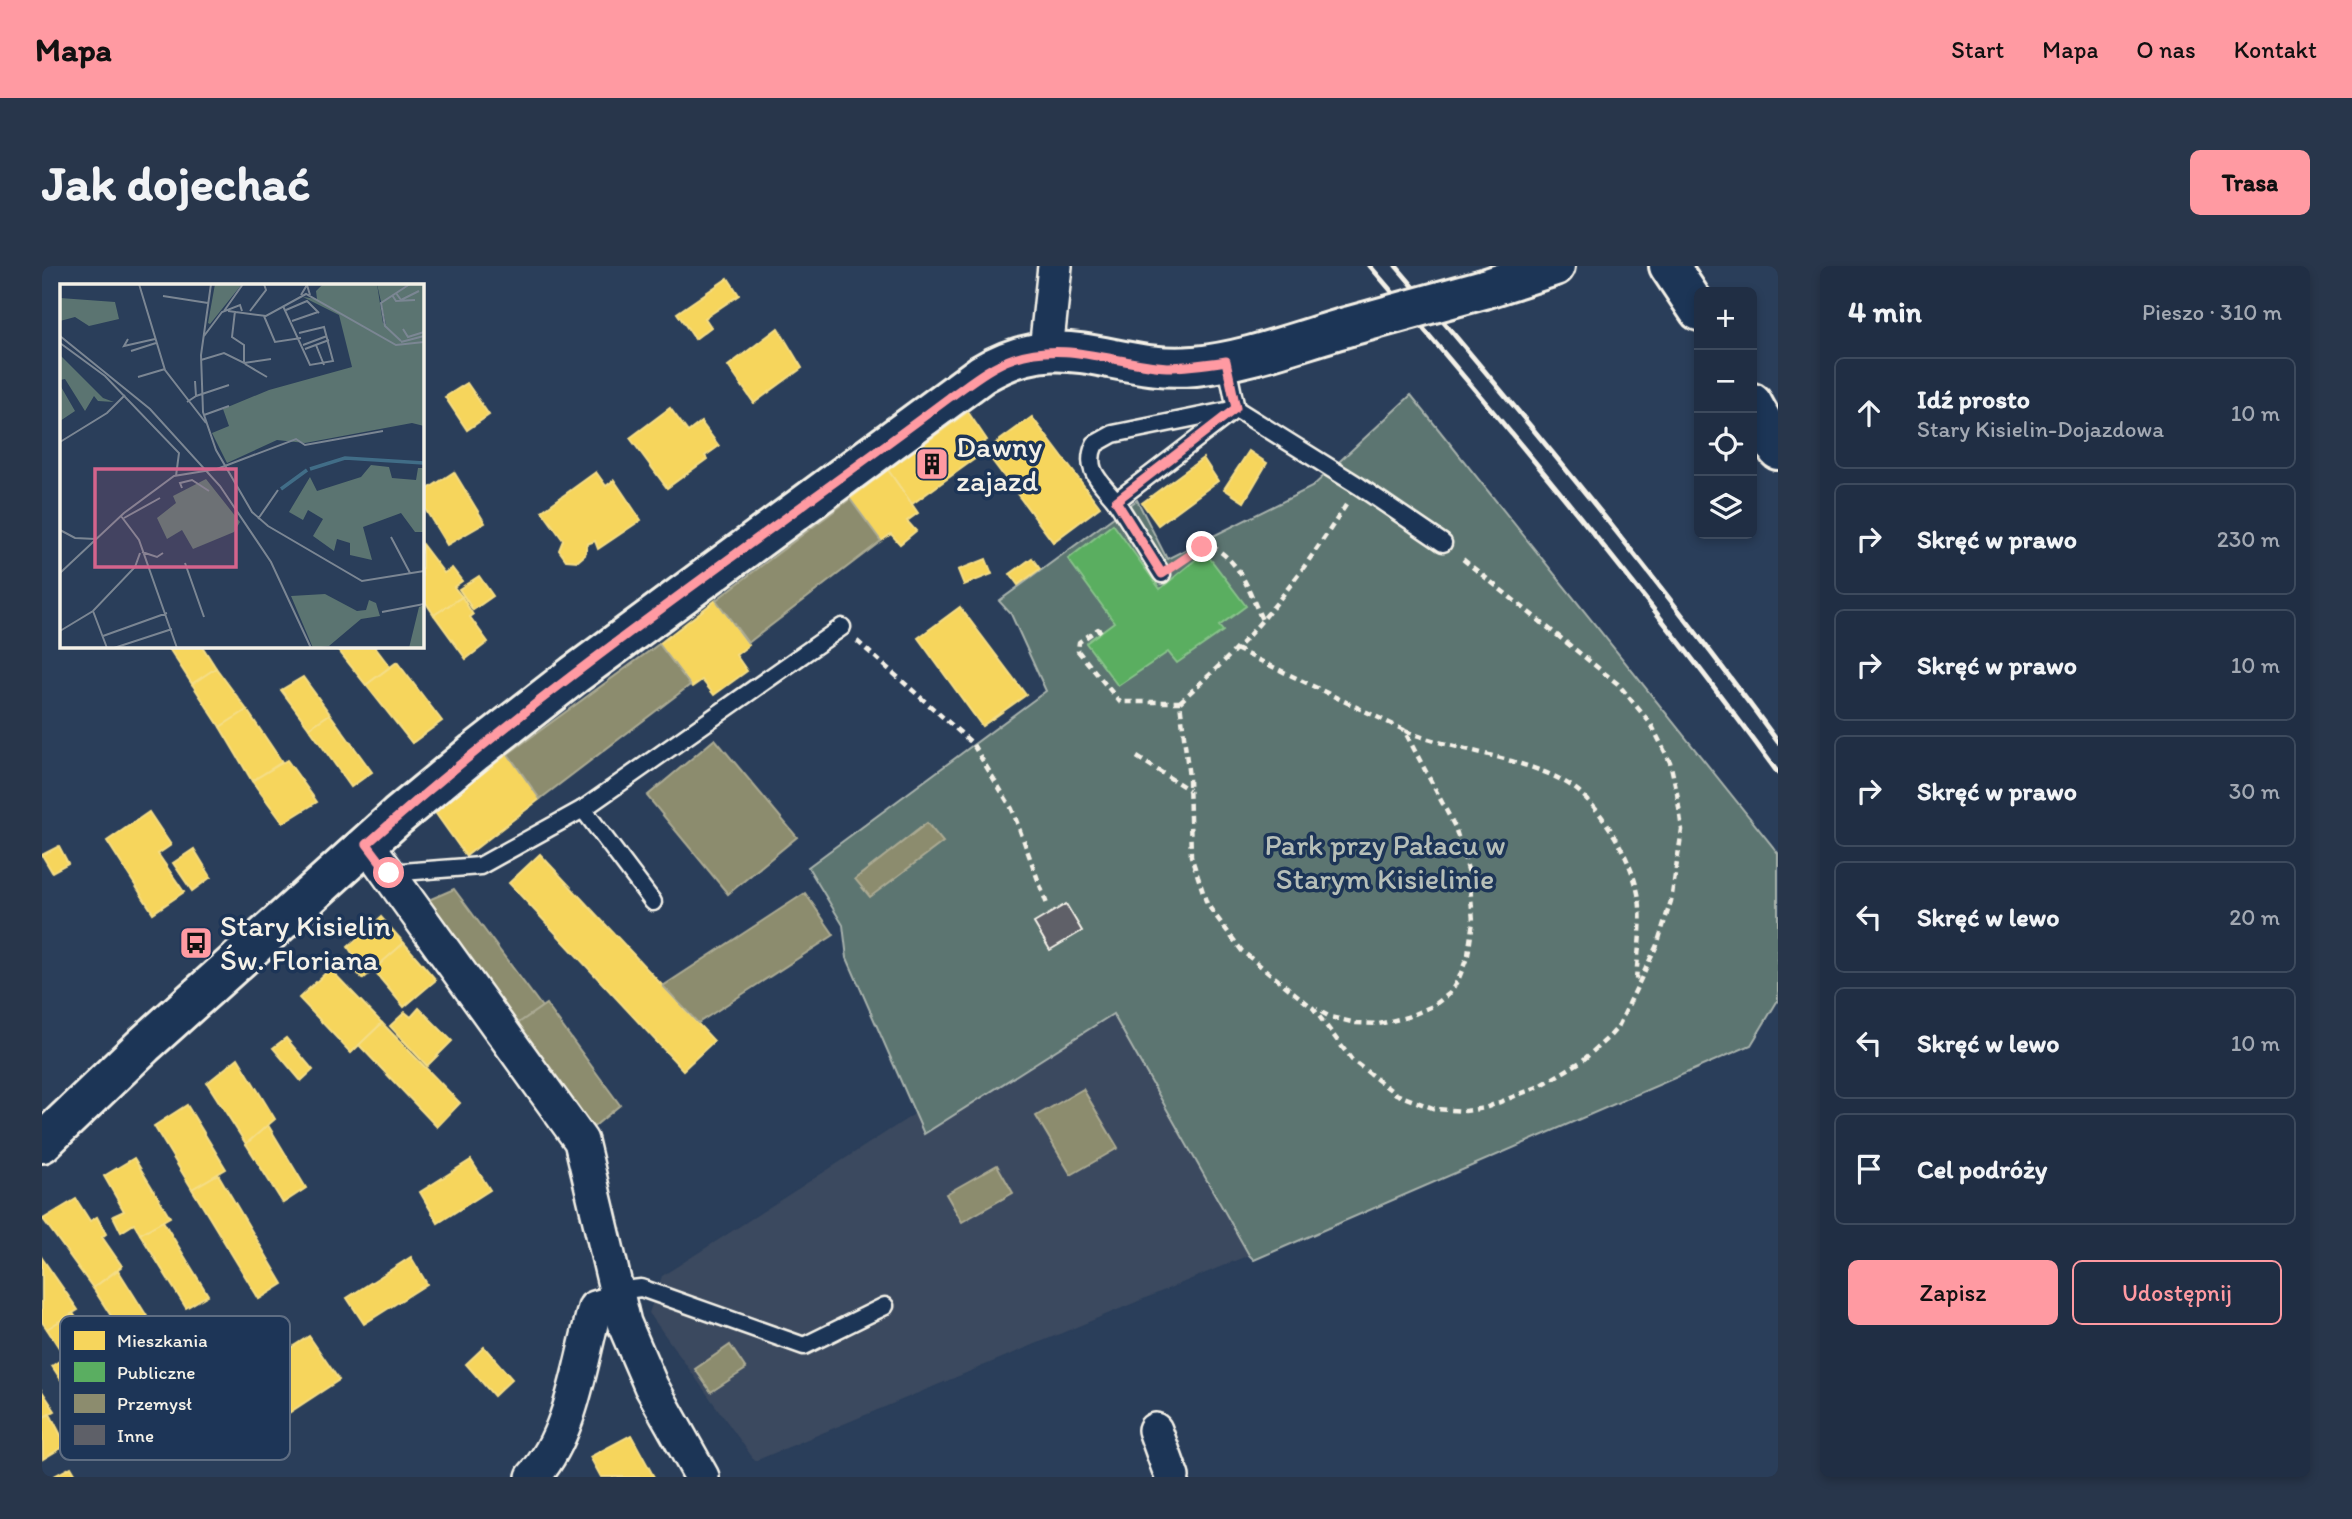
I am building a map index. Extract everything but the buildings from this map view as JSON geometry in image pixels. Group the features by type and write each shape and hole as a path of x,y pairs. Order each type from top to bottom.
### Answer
{"street":[{"path":"1046,351 1055,266"},
{"path":"1669,266 1694,304"},
{"path":"48,1126 378,859 554,690 950,397 999,364 1018,356 1046,351 1072,351 1166,367 1226,361 1549,269"},
{"path":"1757,412 1778,450"},
{"path":"378,859 581,1141 624,1323 651,1386 702,1477"},
{"path":"533,1477 551,1453 562,1432 594,1308 617,1296"},
{"path":"1155,1430 1172,1477"}],"lane":[{"path":"1226,361 1236,408"},
{"path":"1116,501 1236,408"},
{"path":"1162,574 1116,501 1092,470 1091,454 1095,444 1113,434 1236,408 1443,543"},
{"path":"378,859 480,866 583,809 842,627"},
{"path":"583,809 653,902"},
{"path":"617,1296 640,1287 804,1346 886,1306"}],"path":[{"path":"1101,632 1098,629 1079,642 1078,651 1120,702 1181,702 1262,620 1306,566 1359,486"},
{"path":"1312,1007 1352,1060 1396,1094 1435,1109 1465,1111 1485,1108 1540,1086 1582,1061 1618,1027 1657,945 1671,901 1682,830 1670,762 1651,723 1618,684 1443,543"},
{"path":"1162,574 1202,547 1210,545 1226,555 1239,568 1262,620"},
{"path":"842,627 972,743 1012,809 1048,907"},
{"path":"1236,649 1404,730 1432,741 1542,771 1577,790 1598,813 1620,845 1630,868 1640,906 1636,986"},
{"path":"1181,702 1189,790 1191,856 1207,904 1242,951 1312,1007 1330,1017 1356,1023 1379,1024 1407,1017 1433,1006 1450,993 1468,955 1473,921 1469,873 1455,827 1404,730"},
{"path":"1137,757 1189,790"}],"shaded area":[{"path":"1113,1014 1249,1255 755,1461 649,1313 662,1276 916,1113 925,1134"}],"green space":[{"name":"Park przy Pałacu w Starym Kisielinie","path":"1411,395 1778,853 1778,1000 1751,1045 1254,1260 1113,1014 924,1134 847,958 843,925 808,867 1046,691 1011,614 999,601 1137,500 1167,559 1312,487"}],"railway":[{"path":"1370,266 1579,516 1680,643 1778,773"},
{"path":"1396,266 1591,500 1778,742"}],"place":[{"name":"Dawny zajazd","path":"932,464"},
{"name":"Stary Kisielin Św. Floriana","path":"196,943"}],"route":[{"path":"389,873 367,844 475,752 554,690 950,397 982,374 1011,359 1046,351 1072,351 1166,367 1226,361 1236,408 1116,501 1162,574 1202,547"}]}
